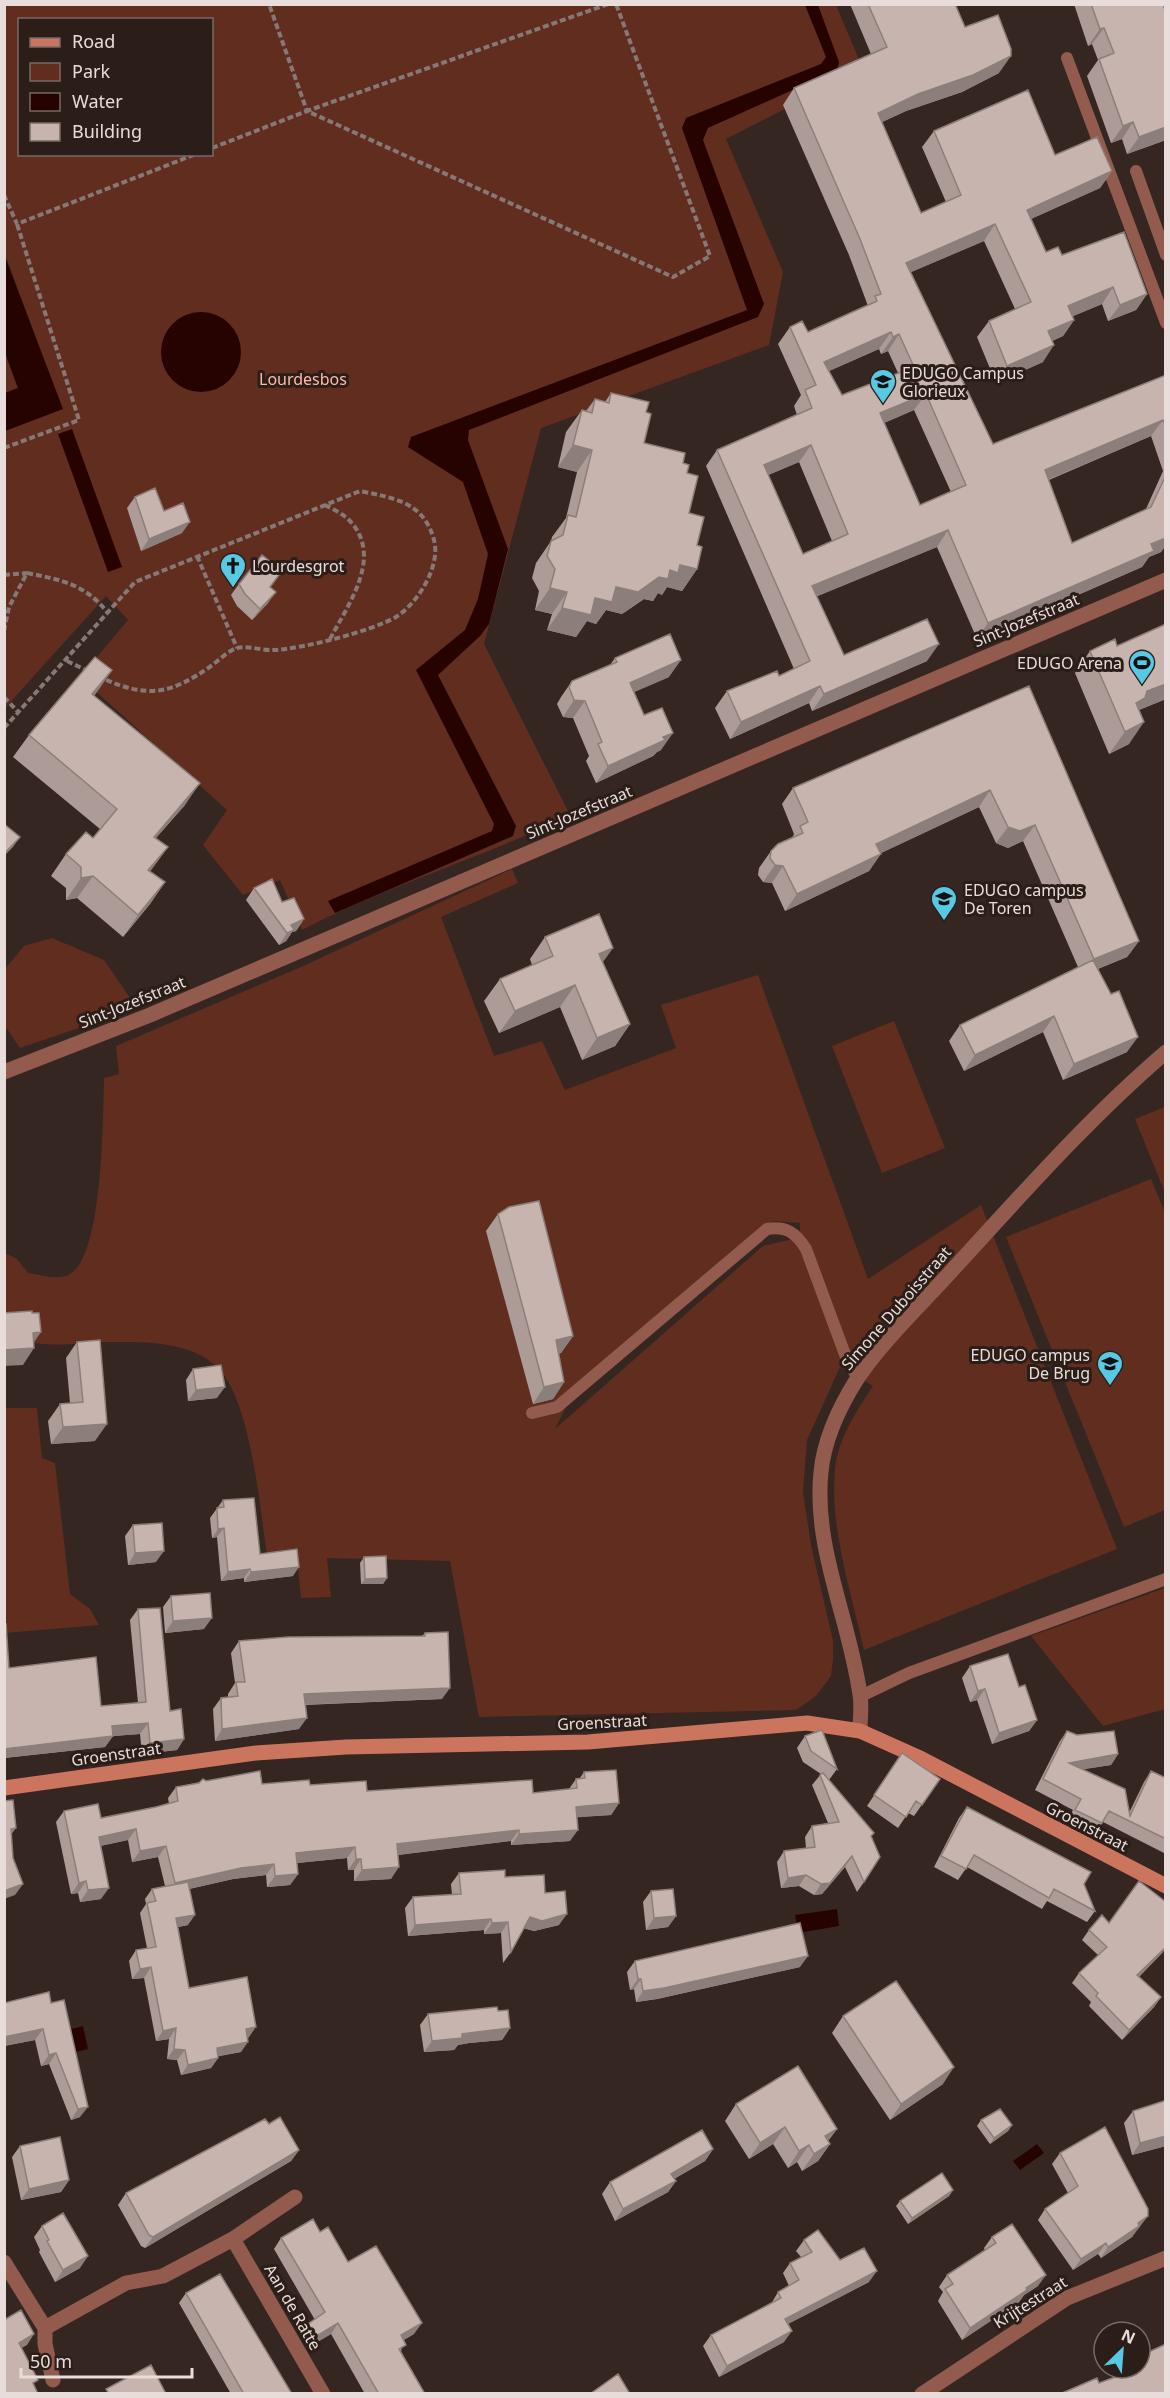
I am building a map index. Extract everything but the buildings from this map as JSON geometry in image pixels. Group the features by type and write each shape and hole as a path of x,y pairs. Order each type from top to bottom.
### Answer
{"street":[{"name":"Sint-Jozefstraat","path":"4,1072 150,1015 1166,580"},
{"name":"Simone Duboisstraat","path":"860,1731 861,1696 824,1542 820,1504 821,1471 829,1437 858,1379 890,1339 981,1238 1090,1123 1166,1052"},
{"name":"Groenstraat","path":"4,1788 256,1753 346,1747 588,1742 807,1723 860,1731 923,1759 1166,1887"},
{"path":"45,2328 126,2283 163,2276 233,2239 295,2197"},
{"name":"Aan de Ratte","path":"233,2239 323,2394"},
{"name":"Krijtestraat","path":"922,2394 1067,2298 1166,2258"},
{"path":"4,2262 45,2328 53,2380"}],"lane":[{"path":"1067,58 1166,323"},
{"path":"1136,171 1166,255"},
{"path":"532,1413 557,1407 767,1229 779,1227 789,1230 798,1237 806,1249 846,1357 858,1379"},
{"path":"861,1696 909,1673 1166,1579"}],"path":[{"path":"269,4 307,111 674,277 710,256 616,4"},
{"path":"213,148 307,111 608,4"},
{"path":"18,224 191,156"},
{"path":"4,195 18,224 79,420 4,448"},
{"path":"4,728 67,661 135,582 360,491 412,506 430,524 436,548 429,578 397,616 372,627 330,639 274,650 237,648 188,682 169,690 147,692 120,686 67,661"},
{"path":"325,504 348,519 363,539 366,561 358,583 330,639"},
{"path":"197,556 237,648"},
{"path":"4,574 27,573 67,581 95,597 108,614"},
{"path":"4,630 9,607 27,573"},
{"path":"4,697 19,713"}],"green space":[{"name":"Lourdesbos","path":"5,5 836,5 863,69 726,139 783,272 769,345 541,428 484,644 570,815 504,845 368,899 302,930 280,880 243,895 203,845 227,810 80,677 128,620 106,596 5,708 5,431 62,409 5,254"},
{"path":"4,352 18,388 5,393 4,393"},
{"path":"512,869 518,883 441,917 494,1056 542,1041 565,1090 676,1048 661,1005 758,975 868,1279 981,1205 1117,1549 864,1650 838,1537 834,1491 837,1458 844,1436 873,1386 840,1367 807,1440 803,1492 811,1545 833,1641 831,1676 816,1696 796,1710 479,1717 450,1561 327,1558 331,1597 301,1598 297,1558 267,1556 257,1483 245,1427 237,1401 227,1380 215,1365 191,1351 163,1344 105,1342 47,1344 25,1339 5,1326 5,1253 17,1259 28,1273 51,1277 68,1275 83,1258 96,1210 102,1150 104,1078 119,1074 116,1046 301,967","holes":["774,1221 800,1223 800,1231 789,1240 763,1246 555,1429 578,1383 763,1227"]},
{"path":"52,938 104,960 137,1008 20,1048 5,1026 5,969 24,946"},
{"path":"894,1021 945,1148 882,1173 832,1046"},
{"path":"1165,1107 1165,1193 1135,1119"},
{"name":"EDUGO campus De Brug","path":"1151,1179 1166,1215 1165,1510 1124,1527 1006,1237"},
{"path":"5,1408 37,1408 42,1458 55,1463 70,1594 90,1609 99,1625 5,1633"},
{"path":"1165,1588 1165,1709 1103,1726 1031,1636"}],"water":[{"path":"805,5 818,5 839,62 837,70 708,128 703,140 764,304 758,317 469,430 468,440 508,549 489,624 480,636 438,675 516,826 513,836 335,913 328,901 492,831 494,824 416,670 465,630 478,599 488,554 463,482 408,447 411,437 747,310 682,128 686,118 821,64 826,57"},
{"path":"4,254 63,409 5,431 5,393 18,388 5,352"},
{"path":"193,312 209,312 223,318 235,330 241,344 241,360 235,374 223,386 209,392 193,392 179,386 167,374 161,360 161,344 167,330 179,318"},
{"path":"72,429 122,567 108,572 58,434"},
{"path":"837,1909 839,1926 798,1933 795,1915"},
{"path":"83,2026 88,2049 76,2052 71,2029"},
{"path":"1037,2144 1044,2153 1020,2170 1013,2161"}],"place":[{"name":"EDUGO Campus Glorieux","path":"883,405"},
{"name":"Lourdesgrot","path":"233,589"},
{"name":"EDUGO Arena","path":"1142,686"},
{"name":"EDUGO campus De Toren","path":"944,922"},
{"name":"EDUGO campus De Brug","path":"1110,1387"}]}
